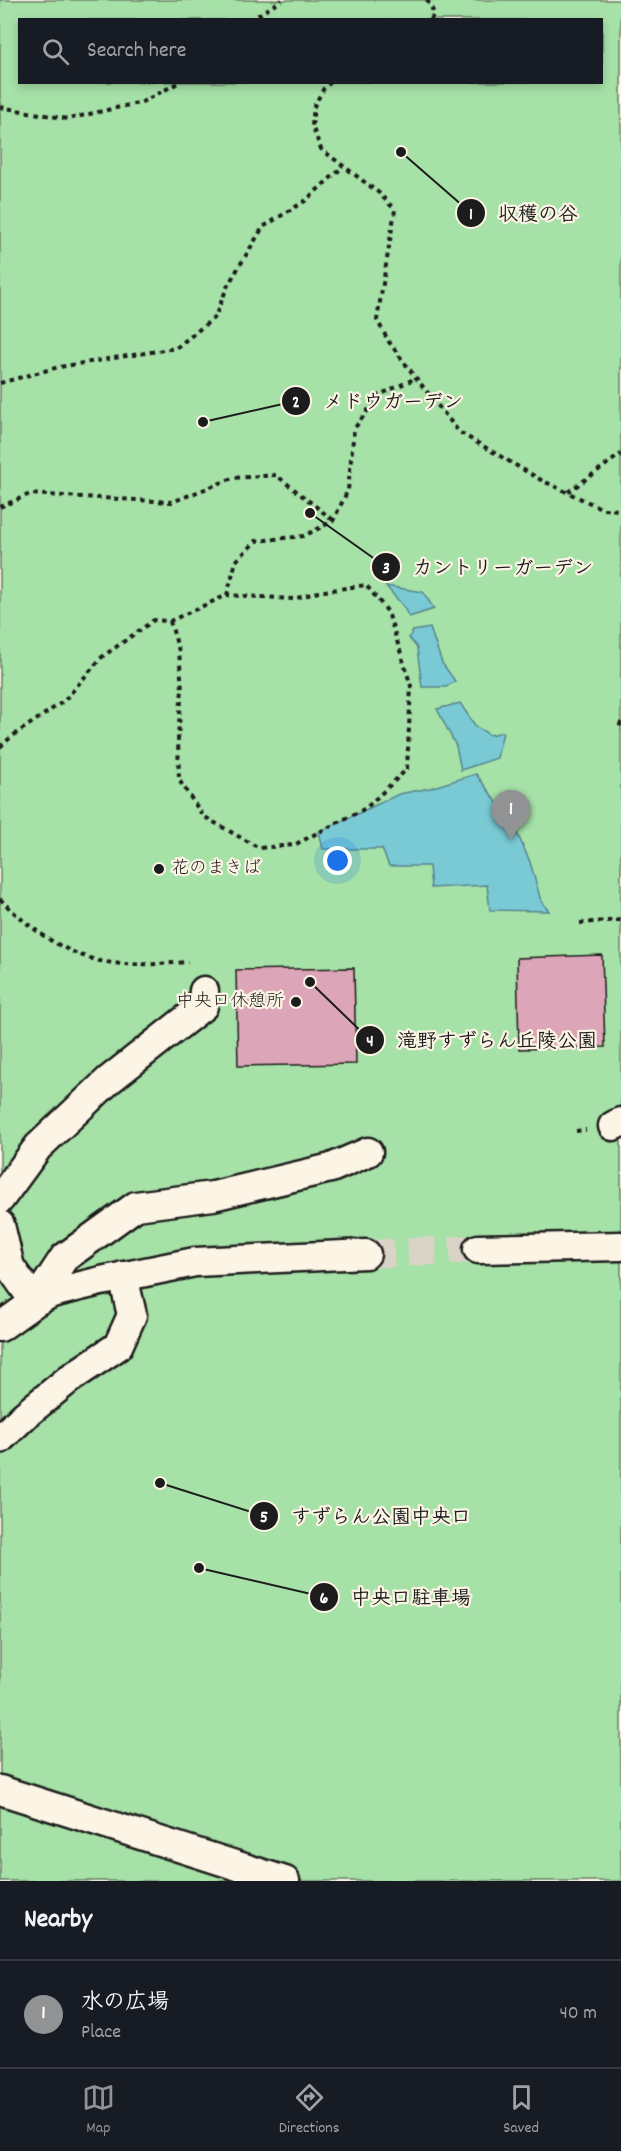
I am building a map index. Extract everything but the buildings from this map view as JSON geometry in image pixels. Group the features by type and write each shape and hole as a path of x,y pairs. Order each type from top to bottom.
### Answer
{"street":[{"path":"0,1199 39,1147 93,1095 202,1006 204,991"},
{"path":"35,1302 64,1258 136,1206 213,1196 331,1168 368,1152"},
{"path":"0,1225 10,1267 35,1302"},
{"path":"478,1249 621,1246"},
{"path":"0,1328 35,1302 52,1293 123,1276 195,1262 366,1254"},
{"path":"0,1440 25,1415 69,1379 118,1346 132,1315 123,1276"},
{"path":"0,1790 285,1881"}],"path":[{"path":"253,18 282,0"},
{"path":"427,0 434,13 432,18"},
{"path":"0,107 68,119 142,102 176,84"},
{"path":"329,84 314,106 312,126 321,149 379,193 395,210 377,320 389,342 459,432 541,480 603,509 621,510"},
{"path":"0,383 59,367 176,348 215,317 228,285 263,227 305,201 343,167"},
{"path":"227,595 236,561 256,542 304,536 333,520 348,490 354,429 379,395 416,378"},
{"path":"567,492 621,454"},
{"path":"0,507 30,494 172,502 233,478 276,475 333,520"},
{"path":"0,747 64,701 102,657 154,620 170,621 227,595 294,599 318,592 366,585 388,612 411,686 407,769 366,808 294,845 259,848 203,816 178,780 178,736 182,688 179,651 170,621"},
{"path":"621,722 619,728 621,730"},
{"path":"0,898 20,919 50,941 96,960 144,965 188,962"},
{"path":"580,923 621,920"}],"green space":[{"path":"0,0 621,0 621,1881 0,1881"}],"water":[{"path":"386,586 423,592 434,609 409,617"},
{"path":"430,628 442,663 455,681 446,687 422,687 417,648 409,638 413,631"},
{"path":"460,703 476,727 490,735 503,732 497,758 461,770 456,746 437,709"},
{"path":"476,774 513,824 530,862 541,901 549,911 490,910 487,885 431,888 429,866 389,866 382,849 323,849 319,832 399,794 430,788"}],"tunnel":[{"path":"366,1254 478,1249"}],"place":[{"name":"収穫の谷","path":"401,152"},
{"name":"メドウガーデン","path":"203,422"},
{"name":"カントリーガーデン","path":"310,513"},
{"name":"水の広場","path":"511,840"},
{"name":"花のまきば","path":"159,869"},
{"name":"滝野すずらん丘陵公園","path":"310,982"},
{"name":"中央口休憩所","path":"296,1002"},
{"name":"すずらん公園中央口","path":"160,1483"},
{"name":"中央口駐車場","path":"199,1568"}]}
